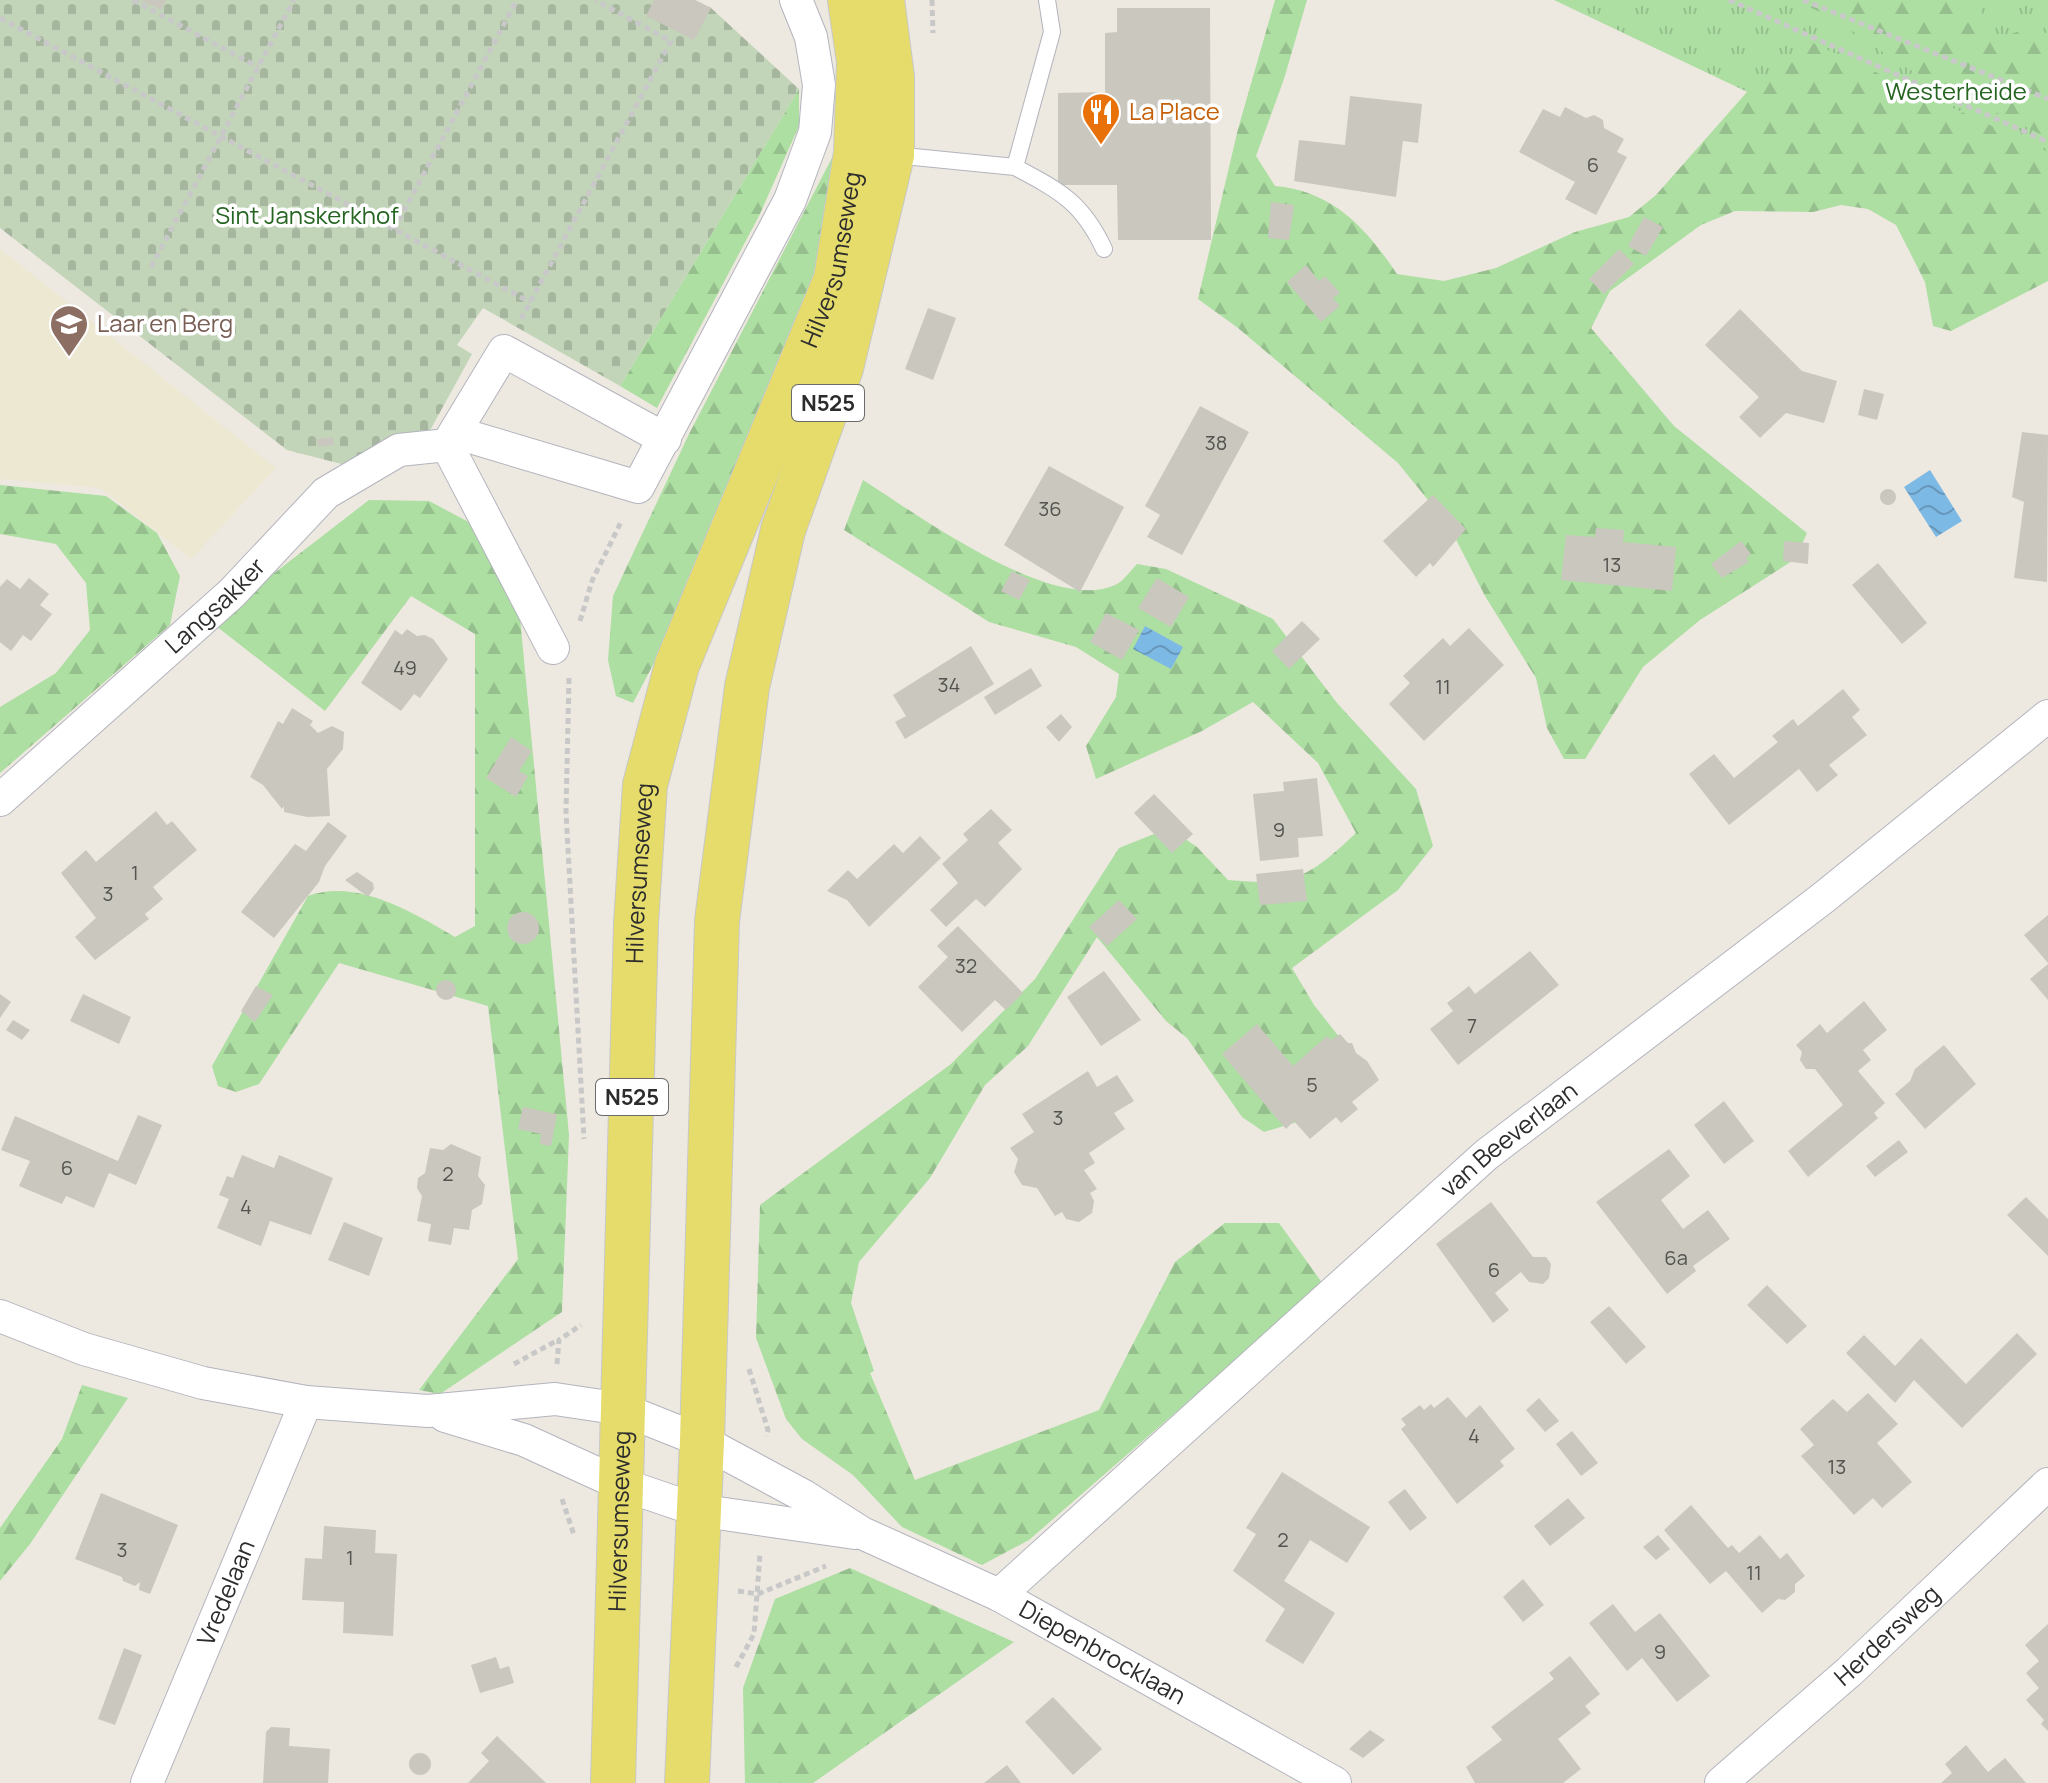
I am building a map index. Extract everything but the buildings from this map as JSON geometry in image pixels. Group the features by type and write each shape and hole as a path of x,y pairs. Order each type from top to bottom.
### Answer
{"main road":[{"name":"Hilversumseweg","path":"687,1783 702,1441 717,921 747,687 783,530 841,368 874,154 850,0"},
{"name":"Hilversumseweg","path":"613,1783 618,1483 636,923 645,785 677,665 836,279 874,154 892,77 882,0"}],"street":[{"name":"Hilversumseweg","path":"665,439 790,200 815,132 819,85 811,37 796,0"},
{"path":"561,660 452,439 504,351 665,439 638,487"},
{"name":"Langsakker","path":"0,800 232,593 326,493 399,450 452,439 638,487"},
{"name":"van Beeverlaan","path":"999,1595 1486,1155 1823,898 2048,716"},
{"path":"0,1316 84,1349 203,1383 306,1402 428,1411 555,1399 622,1409"},
{"name":"Vredelaan","path":"147,1783 306,1402"},
{"name":"Diepenbrocklaan","path":"622,1409 702,1441 862,1533 999,1595 1335,1783"},
{"path":"428,1411 524,1440 618,1483 697,1510"},
{"name":"Herdersweg","path":"1721,1783 1850,1671 2048,1484"},
{"name":"Diepenbrocklaan","path":"697,1510 862,1533"}],"lane":[{"path":"1015,167 1052,32 1047,0"},
{"path":"874,154 1015,167 1053,188 1089,217 1104,249"}],"path":[{"path":"133,0 258,67"},
{"path":"151,267 294,0"},
{"path":"394,229 517,0"},
{"path":"517,327 671,41 595,0"},
{"path":"932,0 933,39"},
{"path":"1729,0 2048,142"},
{"path":"1803,0 2048,99"},
{"path":"0,18 530,302"},
{"path":"579,626 592,581 638,487"},
{"path":"561,660 566,812 585,1151"},
{"path":"581,1325 582,1311"},
{"path":"745,1355 768,1430 762,1473"},
{"path":"733,1679 754,1634 761,1521"}],"shaded area":[{"name":"Laar en Berg","path":"0,249 276,468 191,559 101,488 0,479"}],"green space":[{"name":"Sint Janskerkhof","path":"0,0 695,0 711,8 799,89 620,386 483,308 457,345 472,354 428,434 353,467 287,450 0,228"},
{"path":"1275,0 1307,0 1284,79 1256,156 1275,186 1314,195 1346,215 1373,242 1397,274 1444,281 1496,268 1575,232 1629,217 1656,195 1747,92 1813,43 2048,152 2048,281 1951,331 1933,326 1925,282 1896,225 1868,209 1841,205 1813,212 1735,211 1701,225 1610,291 1591,328 1674,426 1807,533 1795,559 1700,620 1643,667 1585,759 1564,759 1547,728 1536,678 1485,596 1449,526 1398,463 1238,328 1198,299 1238,129"},
{"name":"Westerheide","path":"1554,0 2048,0 2048,235"},
{"path":"1794,0 1976,0 1995,40 2019,31 2048,33 2048,138 1903,66 1835,19"},
{"path":"799,89 799,126 759,216 657,408 620,386"},
{"path":"836,150 822,284 709,558 633,703 616,696 608,660 613,596 688,436"},
{"path":"863,480 986,556 1057,586 1088,590 1115,585 1137,564 1166,569 1273,619 1337,703 1416,789 1433,846 1398,890 1292,968 1314,1005 1340,1038 1297,1122 1264,1132 1242,1117 1187,1038 1166,1021 1097,937 1028,1046 985,1085 930,1178 859,1262 851,1303 874,1371 870,1373 915,1480 1099,1410 1175,1262 1225,1223 1279,1223 1323,1284 1029,1540 982,1565 902,1527 853,1475 802,1439 786,1419 756,1338 760,1205 951,1064 1035,979 1119,848 1169,828 1197,847 1228,880 1270,882 1299,876 1312,869 1356,833 1318,763 1253,702 1202,731 1096,779 1086,746 1116,697 1119,674 1076,647 989,622 844,530"},
{"path":"0,485 106,496 157,533 180,576 170,625 0,773 0,707 56,673 90,630 86,583 56,544 0,534"},
{"path":"369,500 429,501 480,528 519,607 569,1135 562,1312 440,1394 419,1390 518,1259 488,1006 339,963 259,1084 236,1092 218,1086 212,1066 308,896 346,891 365,895 403,909 455,937 475,926 475,634 411,596 325,711 211,622"},
{"path":"82,1385 128,1398 30,1544 0,1581 0,1528 62,1439"},
{"path":"850,1568 1014,1642 813,1783 745,1783 743,1688 775,1599"}],"water":[{"path":"1930,470 1962,521 1936,537 1904,487"},
{"path":"1145,626 1183,647 1171,669 1133,649"}],"place":[{"name":"La Place","path":"1101,146"},
{"name":"Laar en Berg","path":"69,358"}]}
